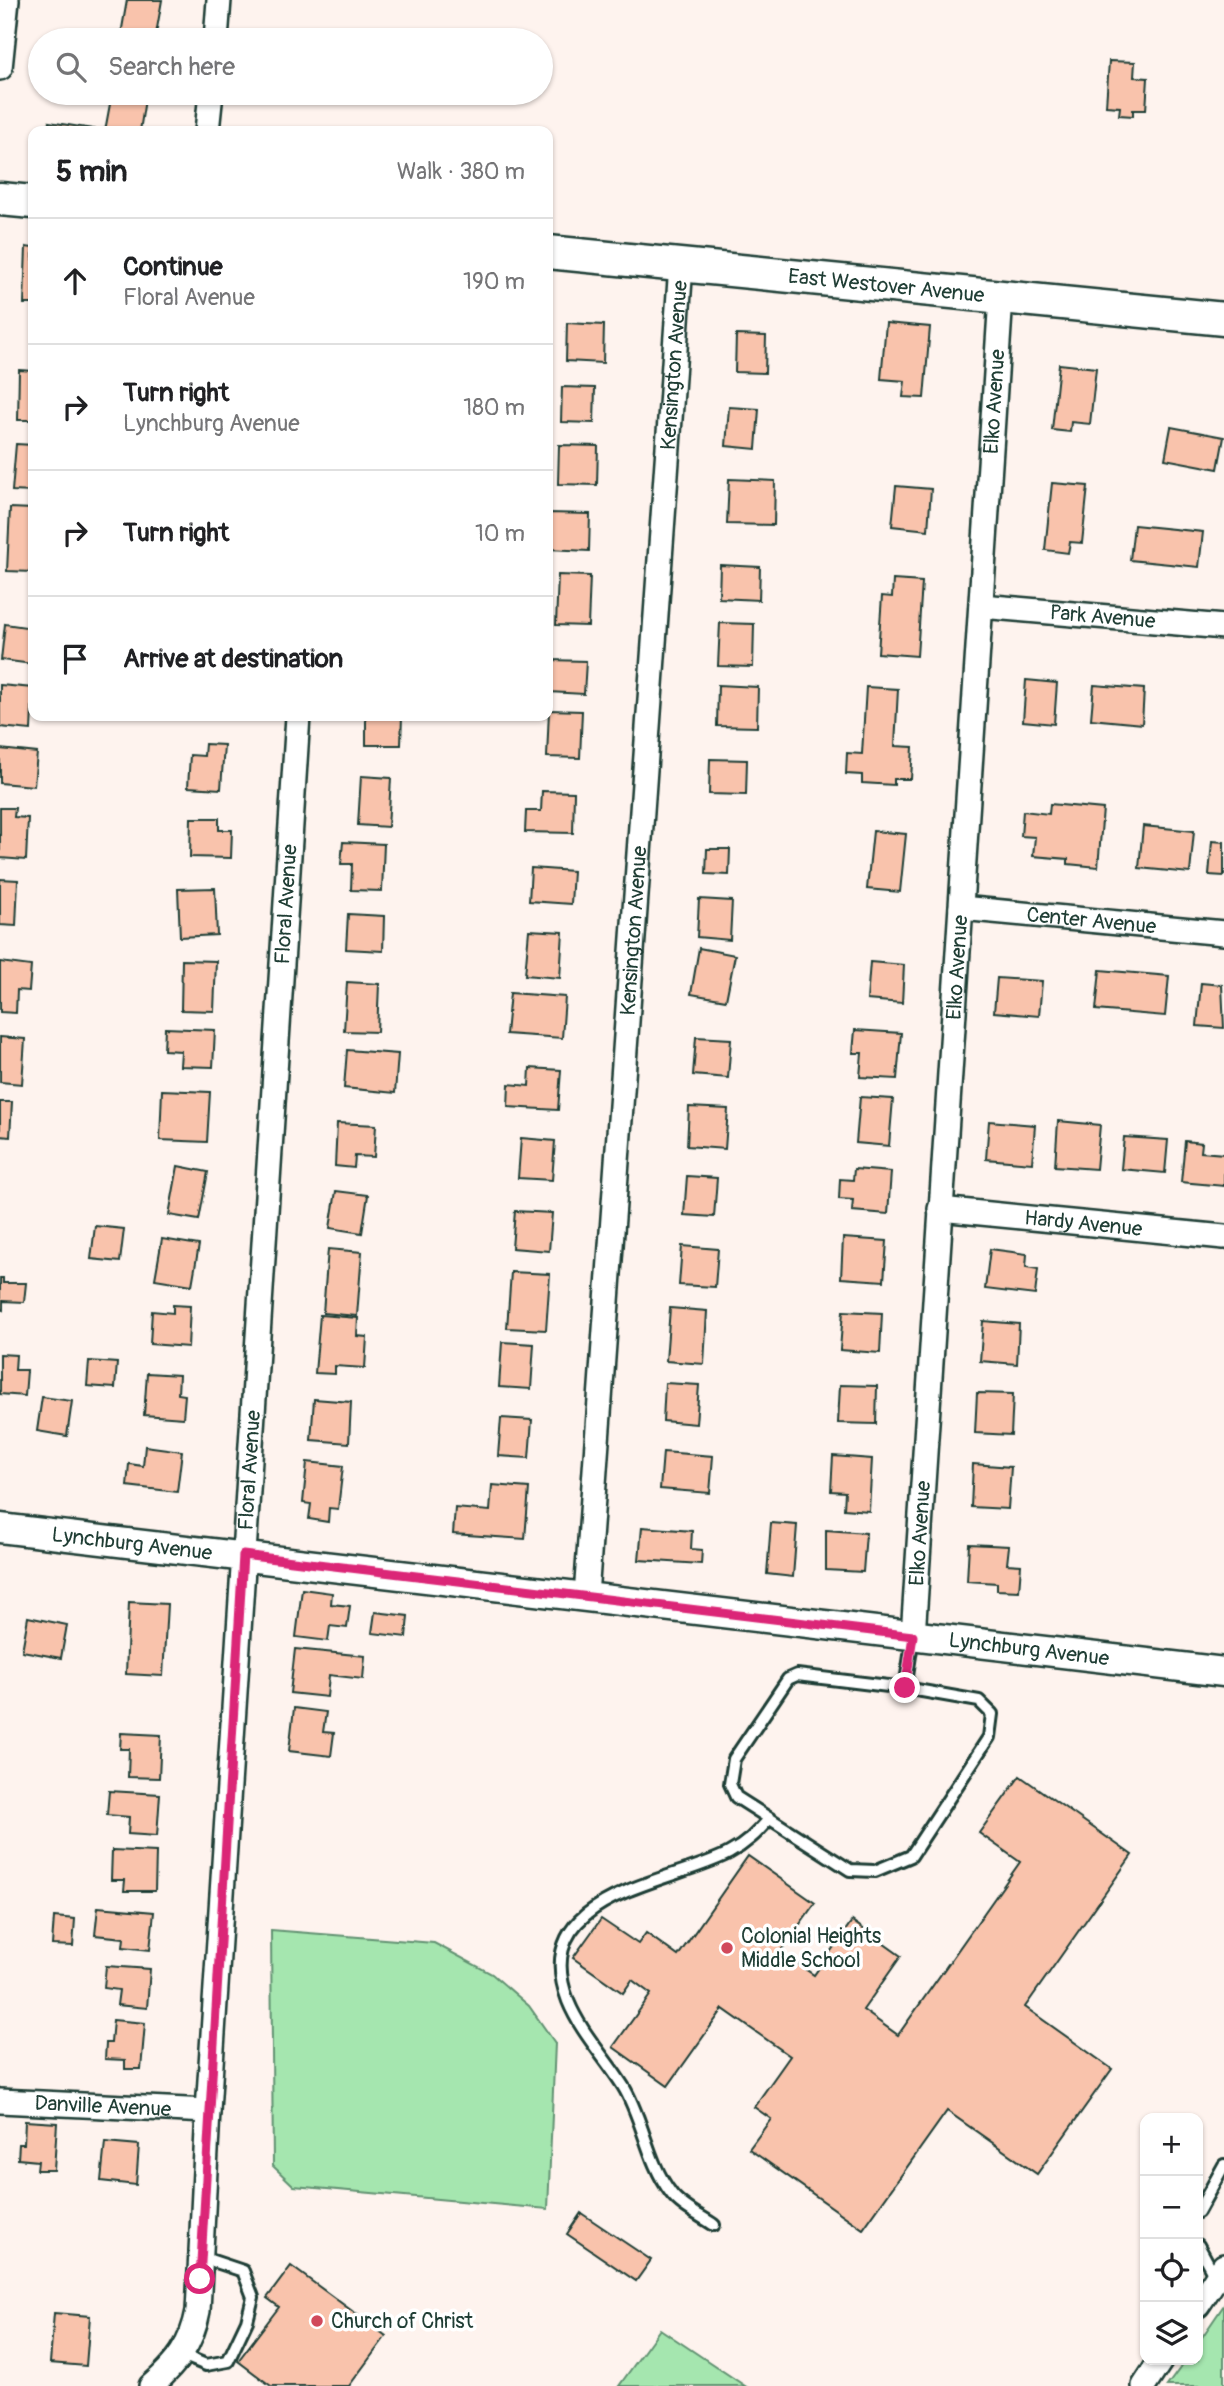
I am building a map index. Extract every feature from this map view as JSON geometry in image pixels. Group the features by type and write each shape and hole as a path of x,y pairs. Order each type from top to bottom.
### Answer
{"main road":[{"path":"0,199 28,202"},
{"name":"East Westover Avenue","path":"553,252 1224,319"}],"street":[{"path":"0,68 7,0"},
{"path":"217,28 219,0"},
{"path":"208,126 210,105"},
{"name":"Kensington Avenue","path":"586,1596 681,265"},
{"name":"Elko Avenue","path":"913,1636 1001,297"},
{"name":"Park Avenue","path":"981,606 1224,627"},
{"name":"Floral Avenue","path":"182,2355 194,2330 201,2262 208,2111 298,721"},
{"name":"Center Avenue","path":"961,908 1224,933"},
{"name":"Hardy Avenue","path":"940,1209 1224,1237"},
{"name":"Lynchburg Avenue","path":"0,1528 1224,1672"},
{"name":"Danville Avenue","path":"0,2101 208,2111"},
{"path":"1200,2302 1221,2271"},
{"path":"151,2386 182,2355"},
{"path":"1144,2386 1158,2365"}],"lane":[{"path":"905,1688 913,1636"},
{"path":"797,1675 905,1688 979,1702 992,1714 989,1737 911,1856 875,1871 850,1870 736,1797 730,1772 734,1759 788,1679 797,1675"},
{"path":"713,2225 671,2194 639,2127 624,2087 580,2025 568,2000 561,1959 566,1943 583,1916 613,1896 727,1854 752,1839 769,1819"},
{"path":"1203,2203 1224,2165"},
{"path":"1203,2251 1221,2271"},
{"path":"182,2355 206,2365 228,2361 247,2321 253,2297 243,2271 201,2262"}],"green space":[{"path":"271,1930 434,1943 492,1974 529,2006 555,2043 548,2209 294,2186 273,2166"},
{"path":"1224,2305 1224,2386 1167,2386 1182,2365 1203,2365 1203,2336"},
{"path":"660,2329 745,2386 619,2386"}],"building":[{"path":"127,0 162,0 157,28 122,28"},
{"path":"1109,61 1135,62 1134,77 1148,78 1146,110 1133,110 1133,116 1119,115 1120,107 1106,106"},
{"path":"110,105 144,105 141,126 106,126"},
{"path":"49,122 74,126 49,126"},
{"path":"26,247 28,304 24,304"},
{"path":"567,323 604,325 603,363 566,361"},
{"path":"886,323 930,327 924,398 903,397 905,381 881,379"},
{"path":"736,335 766,336 765,373 735,372"},
{"path":"1059,364 1096,368 1090,424 1071,422 1070,432 1052,430"},
{"path":"19,370 28,371 28,420 18,420"},
{"path":"562,387 595,388 594,423 561,422"},
{"path":"729,407 759,409 756,449 726,446"},
{"path":"1171,427 1224,437 1218,469 1165,459"},
{"path":"16,444 28,445 28,492 12,491"},
{"path":"559,445 598,446 597,485 558,484"},
{"path":"729,479 775,481 774,525 727,524"},
{"path":"1052,483 1088,486 1082,543 1070,542 1068,553 1045,550"},
{"path":"896,486 931,489 928,530 892,526"},
{"path":"10,508 28,509 28,572 7,571"},
{"path":"553,513 590,514 589,551 553,549"},
{"path":"1134,525 1203,532 1199,567 1130,560"},
{"path":"720,565 760,567 759,600 719,598"},
{"path":"558,575 590,576 588,626 556,625"},
{"path":"893,580 922,582 917,656 878,653 882,596 892,597"},
{"path":"720,623 754,624 753,667 718,666"},
{"path":"5,624 28,627 28,663 1,660"},
{"path":"553,660 586,661 584,694 553,692"},
{"path":"1026,680 1057,683 1054,724 1023,721"},
{"path":"0,685 28,688 28,721 31,721 31,730 0,727"},
{"path":"718,685 758,687 757,727 717,726"},
{"path":"1094,685 1144,689 1142,724 1091,719"},
{"path":"866,687 898,689 895,746 913,747 911,779 894,779 894,785 862,783 862,775 846,774 847,753 862,754"},
{"path":"553,710 582,711 580,758 547,757 549,721 553,721"},
{"path":"366,721 402,721 401,745 366,745"},
{"path":"205,744 224,745 221,789 188,787 190,755 204,756"},
{"path":"0,749 37,753 34,786 0,783"},
{"path":"710,759 747,760 746,795 709,794"},
{"path":"361,776 391,778 388,827 358,825"},
{"path":"542,791 574,792 573,833 525,832 526,811 541,811"},
{"path":"1050,804 1103,809 1098,867 1068,864 1068,859 1033,856 1035,837 1021,836 1023,811 1049,814"},
{"path":"0,808 15,808 14,817 28,818 26,860 0,858"},
{"path":"191,818 219,818 219,830 232,830 231,858 190,857"},
{"path":"1143,826 1194,831 1190,873 1139,868"},
{"path":"873,831 906,834 900,892 867,889"},
{"path":"1212,841 1224,842 1224,876 1209,875"},
{"path":"343,842 384,844 382,891 351,890 352,864 341,864"},
{"path":"707,849 730,849 729,875 706,874"},
{"path":"531,868 573,871 571,904 529,901"},
{"path":"0,879 18,880 16,926 0,925"},
{"path":"215,888 217,935 180,937 178,889"},
{"path":"699,899 732,901 730,940 697,937"},
{"path":"348,914 384,916 383,951 346,949"},
{"path":"529,930 563,932 560,978 525,975"},
{"path":"699,948 735,955 726,1000 691,994"},
{"path":"182,960 216,961 214,1011 181,1010"},
{"path":"0,962 31,966 29,991 17,990 16,1013 0,1012"},
{"path":"870,962 904,965 902,1003 867,1000"},
{"path":"1100,970 1169,976 1165,1016 1096,1010"},
{"path":"997,978 1042,981 1039,1016 994,1012"},
{"path":"347,982 379,984 377,1032 344,1031"},
{"path":"1201,983 1222,985 1224,1028 1197,1026"},
{"path":"510,993 565,997 562,1038 506,1034"},
{"path":"165,1028 215,1030 213,1067 180,1066 181,1051 164,1050"},
{"path":"855,1030 901,1033 897,1079 860,1077 862,1053 853,1053"},
{"path":"0,1037 25,1039 22,1084 0,1082"},
{"path":"696,1037 731,1039 728,1078 693,1075"},
{"path":"347,1050 398,1054 395,1093 344,1088"},
{"path":"530,1068 561,1070 558,1110 508,1107 509,1084 529,1086"},
{"path":"162,1090 210,1092 207,1142 160,1140"},
{"path":"860,1097 893,1099 889,1146 856,1143"},
{"path":"0,1102 12,1102 10,1137 0,1136"},
{"path":"689,1107 728,1109 725,1149 687,1146"},
{"path":"989,1121 1035,1125 1032,1163 986,1159"},
{"path":"1058,1121 1100,1125 1096,1169 1055,1166"},
{"path":"337,1123 376,1125 374,1157 355,1156 354,1168 335,1166"},
{"path":"1124,1137 1168,1140 1165,1173 1121,1169"},
{"path":"521,1138 555,1141 552,1180 518,1178"},
{"path":"1185,1141 1202,1143 1201,1152 1224,1154 1224,1186 1181,1182"},
{"path":"178,1166 208,1172 199,1220 169,1215"},
{"path":"854,1169 891,1172 888,1214 852,1211 853,1200 839,1199 840,1179 853,1180"},
{"path":"687,1176 717,1178 714,1217 684,1215"},
{"path":"336,1191 368,1195 362,1233 330,1228"},
{"path":"515,1211 552,1213 549,1251 512,1248"},
{"path":"95,1226 124,1229 120,1262 91,1259"},
{"path":"843,1238 887,1241 884,1281 841,1278"},
{"path":"162,1239 199,1245 192,1285 155,1279"},
{"path":"682,1246 718,1249 715,1287 679,1285"},
{"path":"328,1249 362,1252 357,1316 323,1313"},
{"path":"990,1249 1027,1254 1026,1267 1038,1269 1035,1295 985,1289"},
{"path":"511,1272 550,1274 546,1330 507,1328"},
{"path":"0,1278 3,1278 3,1283 26,1283 24,1302 3,1301 3,1310 0,1309"},
{"path":"173,1305 190,1306 188,1347 150,1344 152,1311 173,1313"},
{"path":"670,1308 707,1311 704,1364 666,1361"},
{"path":"843,1311 882,1313 880,1353 840,1350"},
{"path":"320,1315 358,1318 357,1336 367,1337 365,1368 335,1366 335,1374 315,1373"},
{"path":"983,1321 1019,1324 1017,1364 980,1361"},
{"path":"502,1342 534,1344 531,1389 499,1387"},
{"path":"0,1354 16,1355 15,1370 27,1370 25,1396 0,1394"},
{"path":"89,1361 117,1363 115,1388 87,1386"},
{"path":"147,1373 179,1375 178,1394 185,1395 183,1418 144,1415"},
{"path":"665,1383 699,1385 696,1424 663,1421"},
{"path":"840,1385 877,1386 876,1424 838,1423"},
{"path":"977,1393 1013,1394 1011,1435 975,1433"},
{"path":"42,1397 72,1401 67,1436 37,1431"},
{"path":"314,1399 351,1402 349,1443 311,1440"},
{"path":"501,1418 532,1420 529,1458 498,1456"},
{"path":"145,1446 182,1451 177,1492 127,1486 129,1464 143,1466"},
{"path":"663,1452 713,1456 710,1493 660,1489"},
{"path":"833,1456 872,1459 869,1511 844,1509 845,1492 831,1491"},
{"path":"307,1462 343,1466 338,1509 329,1508 328,1522 309,1519 311,1504 303,1503"},
{"path":"973,1464 1011,1467 1008,1509 971,1507"},
{"path":"492,1485 529,1488 525,1539 453,1534 455,1508 490,1511"},
{"path":"771,1523 797,1525 793,1577 767,1574"},
{"path":"642,1527 692,1531 691,1549 702,1550 701,1564 639,1560"},
{"path":"826,1530 866,1533 863,1572 826,1570"},
{"path":"969,1544 1009,1546 1007,1564 1021,1565 1019,1591 997,1590 997,1583 967,1581"},
{"path":"302,1589 332,1593 331,1604 350,1606 347,1628 330,1626 328,1641 296,1637"},
{"path":"129,1602 167,1604 163,1676 126,1674"},
{"path":"375,1612 408,1616 406,1637 372,1633"},
{"path":"28,1617 67,1625 61,1658 22,1651"},
{"path":"295,1649 365,1656 363,1679 329,1675 327,1697 290,1693"},
{"path":"294,1708 326,1712 323,1732 334,1733 331,1756 289,1751"},
{"path":"121,1733 161,1735 159,1778 128,1777 129,1749 120,1749"},
{"name":"Colonial Heights Middle School","path":"1020,1776 1132,1855 1025,2007 1112,2069 1037,2174 947,2111 863,2229 749,2149 771,2119 754,2107 790,2056 723,2009 668,2086 613,2047 651,1994 632,1980 623,1993 573,1958 601,1919 638,1944 646,1933 678,1956 748,1856 815,1903 780,1952 814,1975 852,1921 901,1956 863,2010 898,2035 1020,1862 979,1833"},
{"path":"109,1791 160,1794 157,1836 128,1834 129,1817 107,1815"},
{"path":"112,1850 156,1852 155,1891 124,1891 125,1880 111,1880"},
{"path":"98,1907 154,1912 150,1950 123,1947 124,1938 95,1935"},
{"path":"54,1917 75,1919 73,1946 52,1945"},
{"path":"106,1966 150,1969 147,2008 117,2005 119,1990 104,1988"},
{"path":"113,2020 145,2023 141,2069 125,2069 125,2060 105,2059 106,2043 111,2043"},
{"path":"25,2121 57,2123 54,2170 37,2170 38,2161 18,2159 19,2144 24,2144"},
{"path":"105,2142 139,2145 136,2185 101,2181"},
{"path":"581,2213 651,2260 636,2281 567,2234"},
{"name":"Church of Christ","path":"291,2266 386,2336 349,2386 271,2386 238,2361 279,2307 267,2298"},
{"path":"54,2313 90,2316 86,2366 50,2363"}],"place":[{"name":"Colonial Heights Middle School","path":"727,1948"},
{"name":"Church of Christ","path":"317,2321"}],"route":[{"path":"200,2279 243,1555 913,1636 905,1688"}]}
